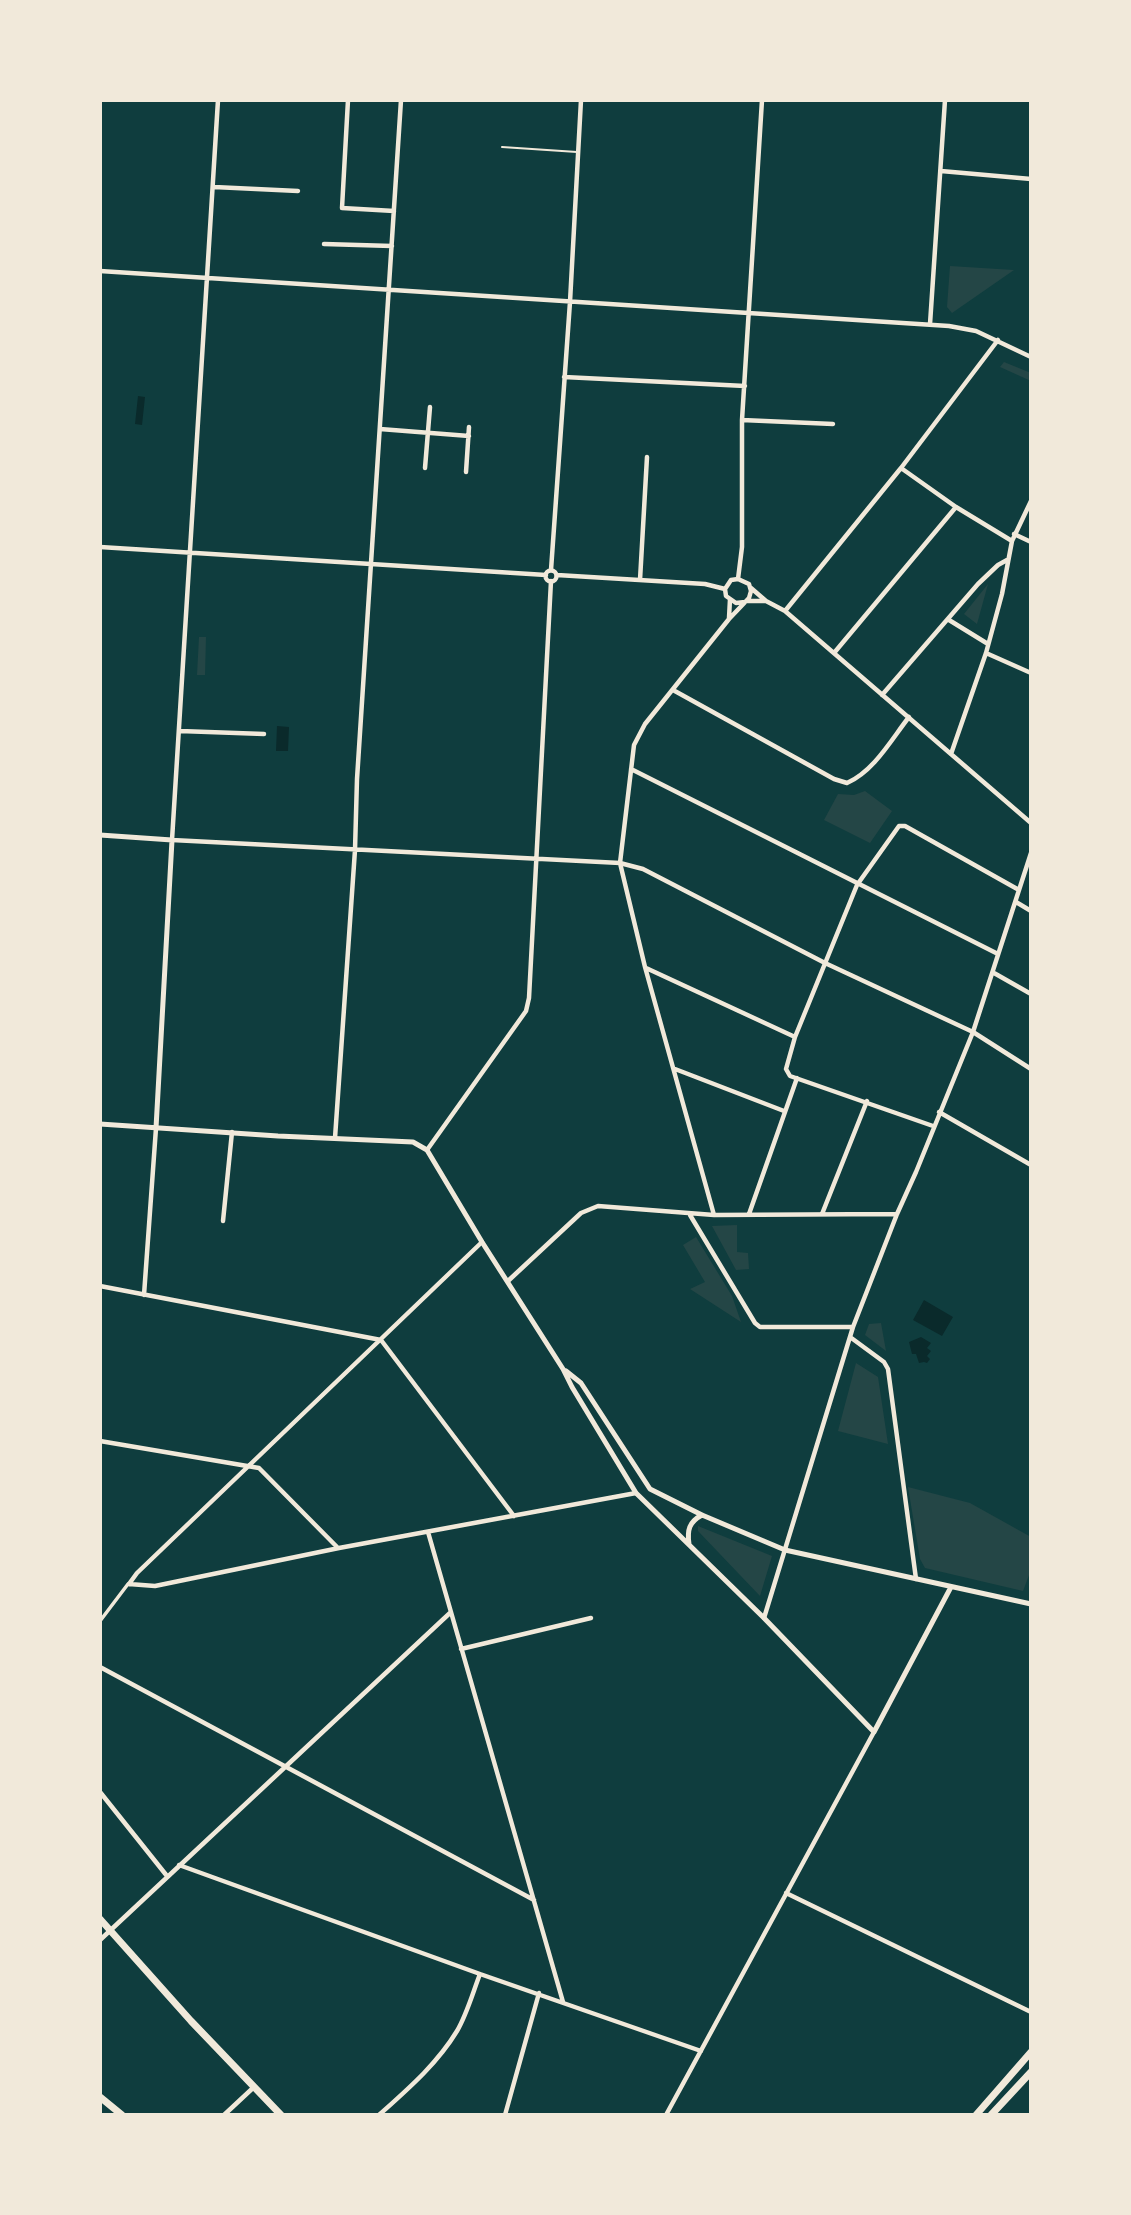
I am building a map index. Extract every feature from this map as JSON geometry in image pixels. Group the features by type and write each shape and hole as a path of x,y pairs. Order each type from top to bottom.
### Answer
{"main road":[{"path":"100,1919 281,2115"},
{"path":"976,2115 1031,2052"},
{"path":"991,2115 1031,2072"},
{"path":"100,2097 122,2115"}],"street":[{"path":"144,1295 218,100"},
{"path":"348,100 342,208 394,211"},
{"path":"335,1138 401,100"},
{"path":"546,575 551,570 581,100"},
{"path":"738,579 742,547 742,420 762,100"},
{"path":"930,324 945,100"},
{"path":"941,171 1031,178"},
{"path":"214,187 298,191"},
{"path":"324,244 392,246"},
{"path":"100,271 930,324 962,328 998,340 1031,357"},
{"path":"785,611 901,468 998,340"},
{"path":"564,377 745,386"},
{"path":"425,467 430,407"},
{"path":"742,420 833,424"},
{"path":"466,472 469,427"},
{"path":"380,429 469,436"},
{"path":"640,580 647,457"},
{"path":"901,468 956,507 1012,541"},
{"path":"951,754 986,653 1014,534 1031,501"},
{"path":"834,653 956,507"},
{"path":"1014,534 1031,541"},
{"path":"100,547 546,575 551,581 529,998 526,1011 518,1025 427,1150"},
{"path":"882,695 978,584 998,565 1008,560"},
{"path":"551,570 557,575 705,584 725,589 730,599 729,619"},
{"path":"551,581 557,575"},
{"path":"725,589 732,580 738,579 766,601 785,611 1031,823"},
{"path":"714,1215 645,967 620,863 634,745 645,724 751,595 751,587"},
{"path":"730,599 736,603 766,601"},
{"path":"949,620 988,644"},
{"path":"986,653 1031,673"},
{"path":"673,690 823,773 847,783 859,778 909,717"},
{"path":"180,730 264,734"},
{"path":"631,769 998,954"},
{"path":"933,1126 788,1074 786,1069 795,1037 857,885 899,826 905,825 1019,890"},
{"path":"100,835 620,863 643,869 825,963 973,1032 1031,1069"},
{"path":"764,1618 853,1327 973,1032 1031,853"},
{"path":"1016,902 1031,911"},
{"path":"645,967 795,1037"},
{"path":"994,973 1031,994"},
{"path":"675,1068 784,1111"},
{"path":"749,1214 797,1078"},
{"path":"822,1214 867,1101"},
{"path":"939,1112 1031,1165"},
{"path":"100,1124 413,1142 427,1150 563,1368 636,1493 764,1618 874,1732"},
{"path":"223,1221 232,1132"},
{"path":"508,1281 589,1209 598,1206 714,1215 897,1214"},
{"path":"690,1214 760,1327 853,1327"},
{"path":"100,1621 137,1573 482,1242"},
{"path":"100,1286 381,1340 514,1516"},
{"path":"850,1337 884,1362 888,1369 916,1579"},
{"path":"563,1368 581,1383 650,1489 702,1515 785,1550 1031,1604"},
{"path":"100,1441 260,1468 339,1548"},
{"path":"129,1584 155,1586 650,1489"},
{"path":"690,1546 689,1527 693,1520 702,1515"},
{"path":"428,1532 563,2002"},
{"path":"666,2115 951,1587"},
{"path":"100,1940 451,1612"},
{"path":"461,1649 591,1618"},
{"path":"100,1667 534,1900"},
{"path":"100,1792 167,1876"},
{"path":"179,1865 701,2051"},
{"path":"786,1893 1031,2012"},
{"path":"379,2115 419,2079 459,2029 480,1974"},
{"path":"505,2115 540,1993"},
{"path":"225,2115 254,2087"}],"lane":[{"path":"502,147 578,152"}],"shaded area":[{"path":"950,266 1014,270 952,313 947,307"},
{"path":"1004,362 1031,373 1031,381 1000,367"},
{"path":"138,396 145,397 142,425 135,424"},
{"path":"988,584 977,624 964,614"},
{"path":"199,637 206,637 205,675 197,675"},
{"path":"277,726 289,727 288,751 276,751"},
{"path":"865,791 892,811 870,843 824,820 838,794 854,795"},
{"path":"737,1225 737,1252 748,1253 749,1269 736,1270 712,1226"},
{"path":"696,1237 732,1296 741,1322 690,1289 705,1282 683,1245"},
{"path":"924,1300 953,1317 942,1336 913,1320"},
{"path":"881,1323 886,1351 865,1335 869,1324"},
{"path":"921,1337 931,1343 927,1348 931,1351 927,1356 930,1359 927,1363 919,1363 916,1354 912,1354 909,1342"},
{"path":"856,1363 878,1377 888,1444 838,1431"},
{"path":"908,1487 970,1503 1031,1537 1031,1570 1023,1591 925,1568 920,1559"},
{"path":"698,1526 772,1556 760,1596 698,1531"}]}
